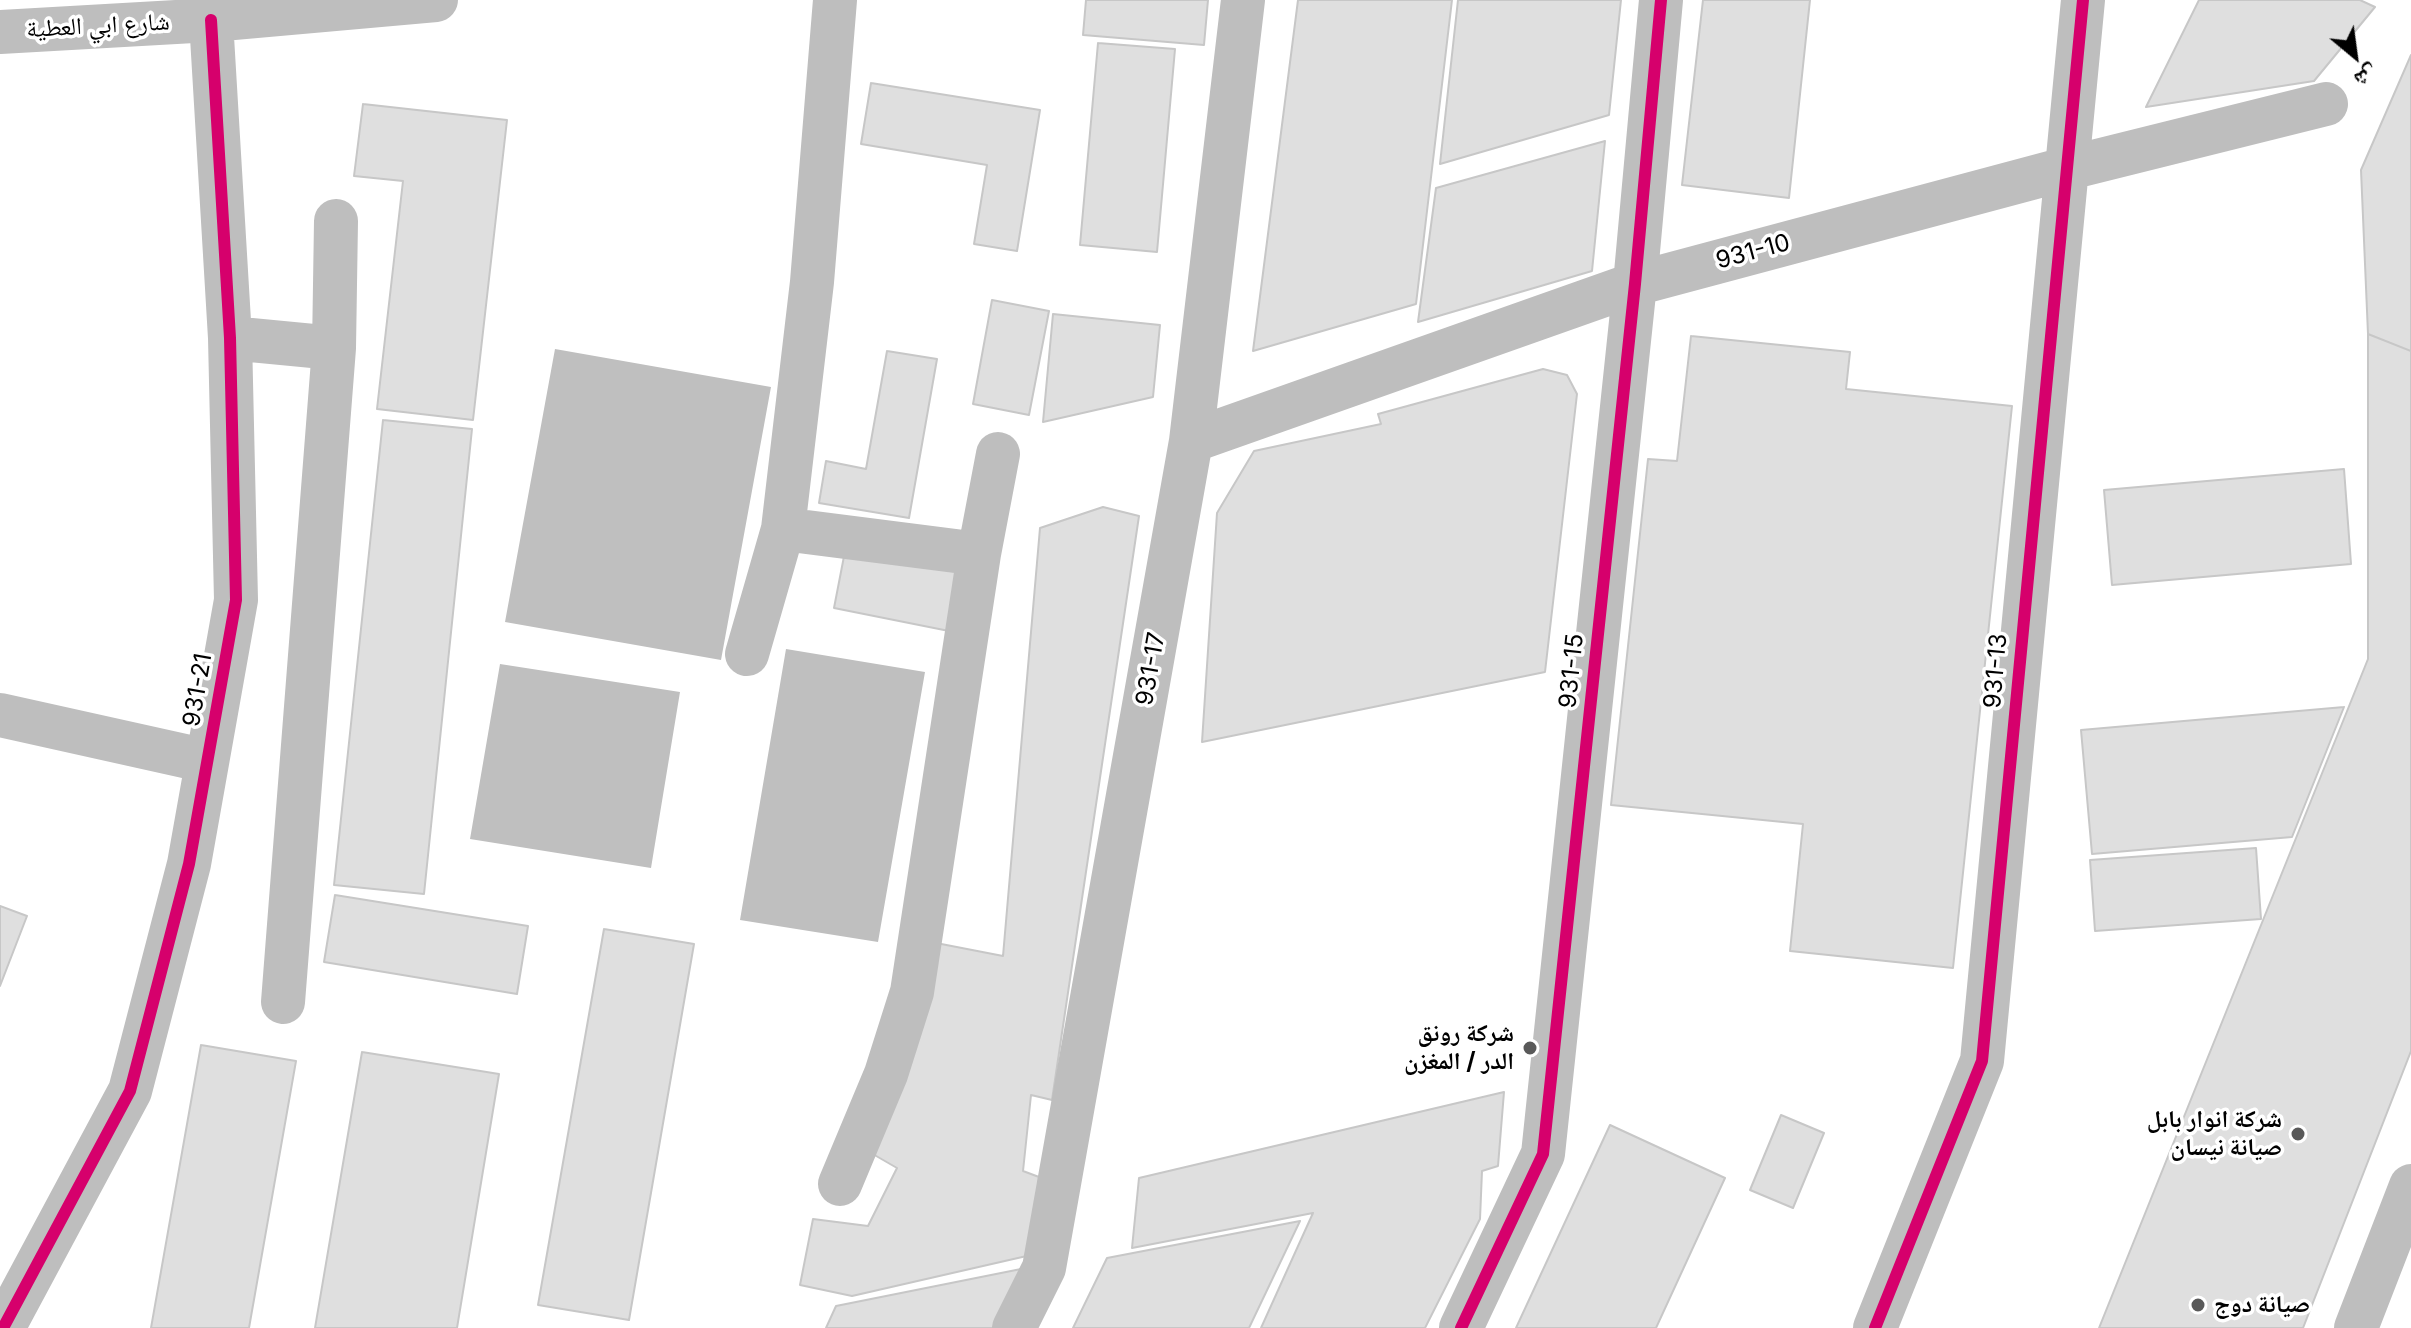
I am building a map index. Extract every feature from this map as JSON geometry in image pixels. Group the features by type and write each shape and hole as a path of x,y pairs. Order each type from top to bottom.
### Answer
{"street":[{"name":"شارع ابي العطية","path":"0,32 211,20 436,0"},
{"path":"747,654 783,529 812,282 835,0"},
{"name":"931-17","path":"1014,1328 1044,1268 1191,441 1243,0"},
{"name":"931-15","path":"1461,1328 1543,1154 1635,284 1661,0"},
{"name":"931-13","path":"1875,1328 1982,1061 2083,0"},
{"name":"931-21","path":"3,1328 130,1091 189,864 236,600 230,338 211,20"},
{"name":"931-10","path":"1191,441 1635,284 2065,169 2326,104"},
{"path":"283,1002 334,348 336,221"},
{"path":"230,338 334,348"},
{"path":"840,1184 886,1074 912,992 979,554 998,454"},
{"path":"783,529 979,554"},
{"path":"0,715 207,761"},
{"path":"2356,1328 2411,1186"}],"shaded area":[{"path":"555,349 771,387 721,660 505,622"},
{"path":"786,649 925,672 878,942 740,920"},
{"path":"500,664 680,692 651,868 470,839"}],"building":[{"path":"1086,0 1208,0 1204,45 1083,35"},
{"path":"1298,0 1452,0 1416,304 1253,351"},
{"path":"1458,0 1621,0 1609,115 1440,164"},
{"path":"1703,0 1810,0 1789,198 1682,185"},
{"path":"2199,0 2360,0 2375,7 2314,81 2146,107"},
{"path":"1098,43 1175,49 1157,252 1080,245"},
{"path":"2411,55 2411,351 2368,334 2361,170"},
{"path":"871,83 1040,110 1017,251 974,244 987,165 861,144"},
{"path":"363,104 507,120 473,420 377,409 403,181 354,176"},
{"path":"1605,141 1592,271 1418,322 1436,188"},
{"path":"992,300 1049,311 1029,415 973,404"},
{"path":"1053,314 1160,325 1153,397 1043,422"},
{"path":"2368,334 2411,351 2411,1051 2303,1328 2099,1328 2368,659"},
{"path":"1691,336 1850,352 1846,389 2012,406 1953,968 1790,951 1803,824 1611,805 1648,459 1677,461"},
{"path":"887,351 937,359 909,518 819,503 826,461 866,469"},
{"path":"1543,369 1567,375 1577,394 1545,672 1202,742 1217,513 1254,451 1381,424 1378,414"},
{"path":"383,420 472,429 424,894 334,885"},
{"path":"2344,469 2351,564 2112,585 2104,490"},
{"path":"1103,507 1139,516 1052,1100 1031,1095 1023,1171 1039,1177 1031,1255 852,1296 800,1285 813,1219 868,1226 897,1168 871,1153 931,942 1003,956 1040,528"},
{"path":"846,546 962,569 949,631 834,608"},
{"path":"2344,707 2292,837 2092,854 2081,730"},
{"path":"2256,848 2261,919 2095,931 2090,860"},
{"path":"335,895 528,926 517,994 324,962"},
{"path":"0,906 27,916 0,986"},
{"path":"604,929 694,944 629,1320 538,1305"},
{"path":"201,1045 296,1061 249,1328 151,1328"},
{"path":"362,1052 499,1074 457,1328 315,1328"},
{"path":"1504,1092 1498,1166 1482,1171 1480,1219 1425,1328 1261,1328 1313,1213 1132,1248 1139,1178"},
{"path":"1781,1115 1824,1133 1793,1208 1750,1190"},
{"path":"1610,1125 1725,1178 1656,1328 1516,1328"},
{"path":"1300,1221 1249,1328 1073,1328 1107,1258"},
{"path":"1026,1268 996,1328 826,1328 836,1306"}],"cycle path":[{"path":"1461,1328 1543,1154 1635,284 1661,0"},
{"path":"1875,1328 1982,1061 2083,0"},
{"path":"3,1328 130,1091 189,864 236,600 230,338 211,20"}],"place":[{"name":"شركة رونق الدر / المغزن","path":"1530,1048"},
{"name":"شركة انوار بابل صيانة نيسان","path":"2298,1134"},
{"name":"صيانة دوج","path":"2198,1305"}]}
